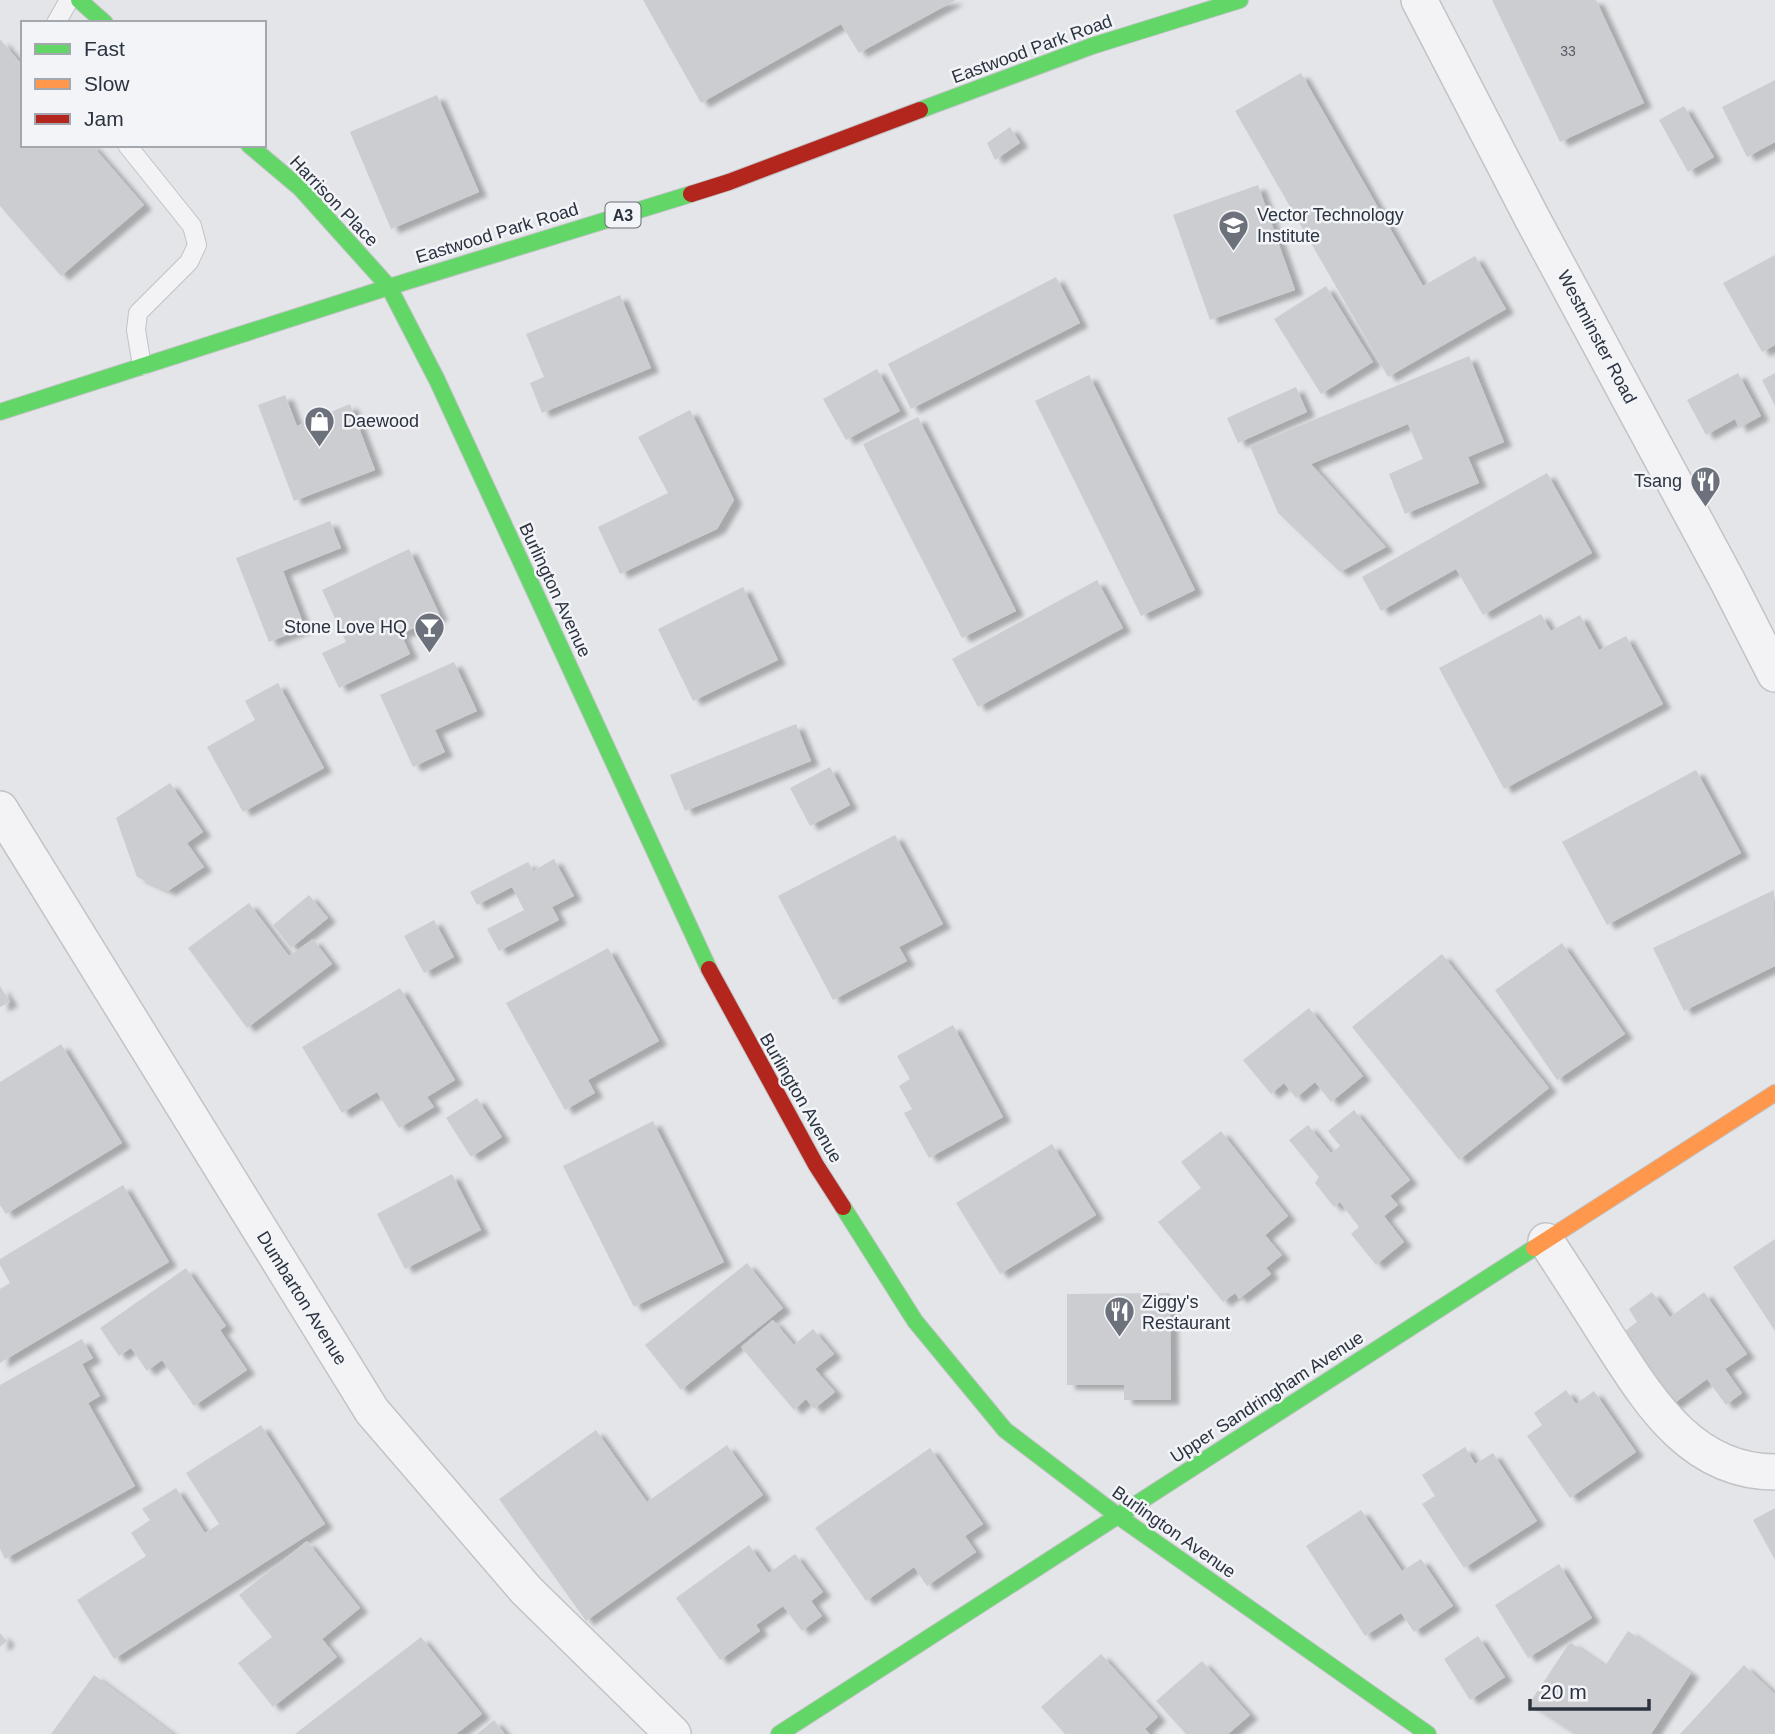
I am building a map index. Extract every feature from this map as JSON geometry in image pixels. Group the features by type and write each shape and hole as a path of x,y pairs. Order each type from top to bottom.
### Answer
{"street":[{"path":"79,0 103,21"},
{"name":"Eastwood Park Road","path":"0,412 388,287 729,182 1091,46 1240,0"},
{"name":"Westminster Road","path":"1419,0 1775,674"},
{"name":"Harrison Place","path":"251,147 300,188 388,287"},
{"name":"Burlington Avenue","path":"388,287 437,380 719,992 816,1165 915,1321 1005,1430 1118,1516 1428,1734"},
{"name":"Dumbarton Avenue","path":"0,809 372,1411 526,1590 673,1734"},
{"name":"Upper Sandringham Avenue","path":"779,1734 1775,1093"},
{"path":"1546,1241 1650,1403 1711,1457 1753,1472 1775,1472"}],"lane":[{"path":"57,21 69,0"},
{"path":"129,147 192,226 197,245 189,262 138,313 136,330 142,366"}],"building":[{"path":"643,0 956,0 859,53 841,24 701,103"},
{"path":"1492,0 1596,0 1644,103 1560,142"},
{"path":"0,39 21,64 21,147 94,147 144,205 61,276 0,206"},
{"path":"1301,73 1423,286 1475,256 1506,309 1388,377 1235,111"},
{"path":"1775,80 1775,142 1747,157 1722,107"},
{"path":"437,95 479,192 391,229 350,132"},
{"path":"1684,106 1714,157 1688,172 1659,120"},
{"path":"1010,127 1020,143 995,160 987,143"},
{"name":"Vector Technology Institute","path":"1258,185 1295,290 1210,320 1173,215"},
{"path":"1775,255 1775,345 1762,352 1723,283"},
{"path":"1056,277 1080,323 911,409 888,364"},
{"path":"1326,286 1373,362 1321,394 1274,319"},
{"path":"620,295 651,368 542,413 530,383 544,377 526,334"},
{"path":"1469,356 1504,442 1468,457 1479,483 1405,514 1389,474 1423,459 1408,424 1311,464 1386,547 1340,572 1278,513 1250,446"},
{"path":"877,369 900,411 846,440 823,399"},
{"path":"1738,373 1761,416 1739,428 1735,419 1706,435 1687,400"},
{"path":"1775,373 1775,406 1762,380"},
{"path":"1089,375 1195,590 1141,616 1035,401"},
{"path":"1296,387 1307,412 1238,443 1227,418"},
{"name":"Daewood","path":"285,395 297,426 350,404 375,470 294,501 258,405"},
{"path":"690,410 734,500 717,529 620,574 598,527 668,493 638,437"},
{"path":"918,417 1016,611 962,638 863,444"},
{"path":"1547,473 1592,553 1483,615 1456,569 1381,611 1362,577"},
{"path":"330,521 341,548 283,571 305,628 269,642 236,558"},
{"path":"409,549 440,616 401,634 410,654 339,688 322,653 346,642 322,590"},
{"path":"1097,580 1123,628 978,707 952,659"},
{"path":"743,587 778,660 693,701 658,629"},
{"path":"1541,614 1551,631 1580,615 1599,650 1626,636 1663,704 1504,789 1439,668"},
{"path":"454,662 477,711 435,730 445,752 413,767 380,695"},
{"path":"278,683 324,768 243,812 207,747 255,720 245,701"},
{"path":"796,724 811,761 685,811 670,775"},
{"path":"830,767 850,805 810,826 790,788"},
{"path":"1696,770 1741,853 1607,925 1562,842"},
{"path":"170,783 203,832 187,843 204,867 168,891 137,877 116,818"},
{"path":"895,835 943,924 899,947 907,961 833,1000 778,896"},
{"path":"554,859 574,896 552,907 559,920 499,951 487,929 524,910 512,887 477,905 470,892 528,862 533,871"},
{"path":"1774,890 1775,966 1684,1011 1653,948"},
{"path":"309,895 328,918 291,948 273,925"},
{"path":"249,903 289,956 313,939 332,964 247,1028 188,948"},
{"path":"434,920 454,957 424,973 404,936"},
{"path":"1562,943 1625,1034 1557,1080 1495,990"},
{"path":"608,948 659,1041 588,1080 595,1093 565,1110 506,1003"},
{"path":"1442,954 1549,1088 1459,1160 1352,1027"},
{"path":"0,986 10,1002 0,1007"},
{"path":"400,988 455,1080 427,1097 434,1107 399,1128 377,1092 342,1113 302,1047"},
{"path":"1309,1008 1363,1076 1331,1102 1315,1082 1296,1098 1284,1083 1271,1094 1243,1060"},
{"path":"953,1025 1003,1117 929,1158 904,1113 912,1109 899,1086 910,1079 897,1056"},
{"path":"61,1044 122,1143 6,1214 0,1205 0,1082"},
{"path":"477,1098 502,1137 471,1157 446,1118"},
{"path":"1354,1110 1410,1180 1390,1196 1398,1205 1384,1216 1404,1242 1376,1265 1351,1234 1359,1227 1340,1202 1334,1207 1315,1183 1319,1177 1289,1140 1308,1125 1331,1153 1340,1146 1328,1131"},
{"path":"653,1121 724,1262 634,1307 563,1166"},
{"path":"1221,1131 1288,1216 1265,1235 1282,1255 1266,1268 1271,1274 1239,1299 1235,1293 1223,1302 1158,1222 1201,1188 1181,1162"},
{"path":"1052,1144 1096,1215 1000,1274 956,1203"},
{"path":"452,1174 481,1230 405,1269 377,1214"},
{"path":"123,1185 169,1262 0,1363 0,1289 10,1283 0,1265 0,1259"},
{"path":"1775,1239 1775,1331 1733,1267"},
{"path":"747,1263 783,1308 681,1390 645,1345"},
{"path":"186,1268 226,1326 220,1330 247,1370 194,1406 162,1360 147,1371 131,1348 119,1356 100,1328"},
{"path":"1652,1292 1670,1317 1704,1292 1747,1354 1725,1369 1742,1393 1726,1405 1707,1379 1668,1408 1617,1337 1637,1322 1629,1309"},
{"name":"Ziggy's Restaurant","path":"1170,1293 1171,1400 1124,1400 1124,1385 1067,1385 1067,1294"},
{"path":"773,1320 794,1345 813,1329 834,1354 815,1369 835,1392 814,1409 806,1399 794,1410 741,1347"},
{"path":"82,1339 93,1358 82,1364 100,1396 88,1403 135,1486 5,1559 0,1549 0,1385"},
{"path":"1566,1390 1576,1404 1594,1391 1636,1452 1570,1498 1527,1436 1542,1425 1534,1413"},
{"path":"261,1425 325,1524 114,1659 77,1600 146,1556 131,1533 150,1520 142,1509 176,1488 205,1533 219,1524 186,1473"},
{"path":"596,1430 647,1502 727,1445 763,1495 586,1621 499,1499"},
{"path":"1465,1447 1475,1464 1493,1453 1537,1521 1464,1568 1422,1504 1435,1496 1422,1475"},
{"path":"930,1448 983,1524 965,1536 976,1552 927,1586 914,1567 866,1601 815,1528"},
{"path":"1775,1508 1775,1560 1753,1520"},
{"path":"1361,1510 1402,1571 1421,1559 1453,1606 1414,1632 1401,1613 1365,1636 1306,1546"},
{"path":"307,1541 360,1608 322,1639 337,1657 273,1707 238,1663 272,1637 239,1595"},
{"path":"749,1545 769,1573 795,1554 823,1592 811,1601 822,1616 802,1631 783,1606 756,1625 760,1631 720,1660 676,1598"},
{"path":"1559,1564 1592,1618 1528,1658 1495,1605"},
{"path":"1628,1631 1691,1673 1651,1734 1575,1734 1529,1704 1570,1642 1605,1666"},
{"path":"0,1633 7,1641 0,1647"},
{"path":"1478,1636 1505,1677 1470,1700 1444,1659"},
{"path":"421,1637 482,1714 456,1734 295,1734"},
{"path":"1101,1654 1158,1717 1145,1729 1150,1734 1065,1734 1041,1707"},
{"path":"1202,1661 1250,1715 1228,1734 1186,1734 1156,1701"},
{"path":"1744,1665 1775,1694 1775,1734 1680,1734"},
{"path":"94,1675 173,1734 51,1734"},
{"path":"494,1720 505,1734 477,1734"}],"traffic: fast":[{"path":"79,0 103,21"},
{"path":"920,110 1092,46 1240,0"},
{"path":"251,147 300,188 389,287 437,380 709,969"},
{"path":"0,412 389,287 691,194"},
{"path":"843,1207 915,1321 1005,1430 1118,1516 1428,1734"},
{"path":"779,1734 1534,1248"}],"traffic: slow":[{"path":"1534,1248 1775,1093"}],"traffic: jam":[{"path":"691,194 920,110"},
{"path":"709,969 816,1165 843,1207"}],"place":[{"name":"Vector Technology Institute","path":"1234,252"},
{"name":"Daewood","path":"320,448"},
{"name":"Tsang","path":"1705,508"},
{"name":"Stone Love HQ","path":"430,654"},
{"name":"Ziggy's Restaurant","path":"1119,1339"}]}
